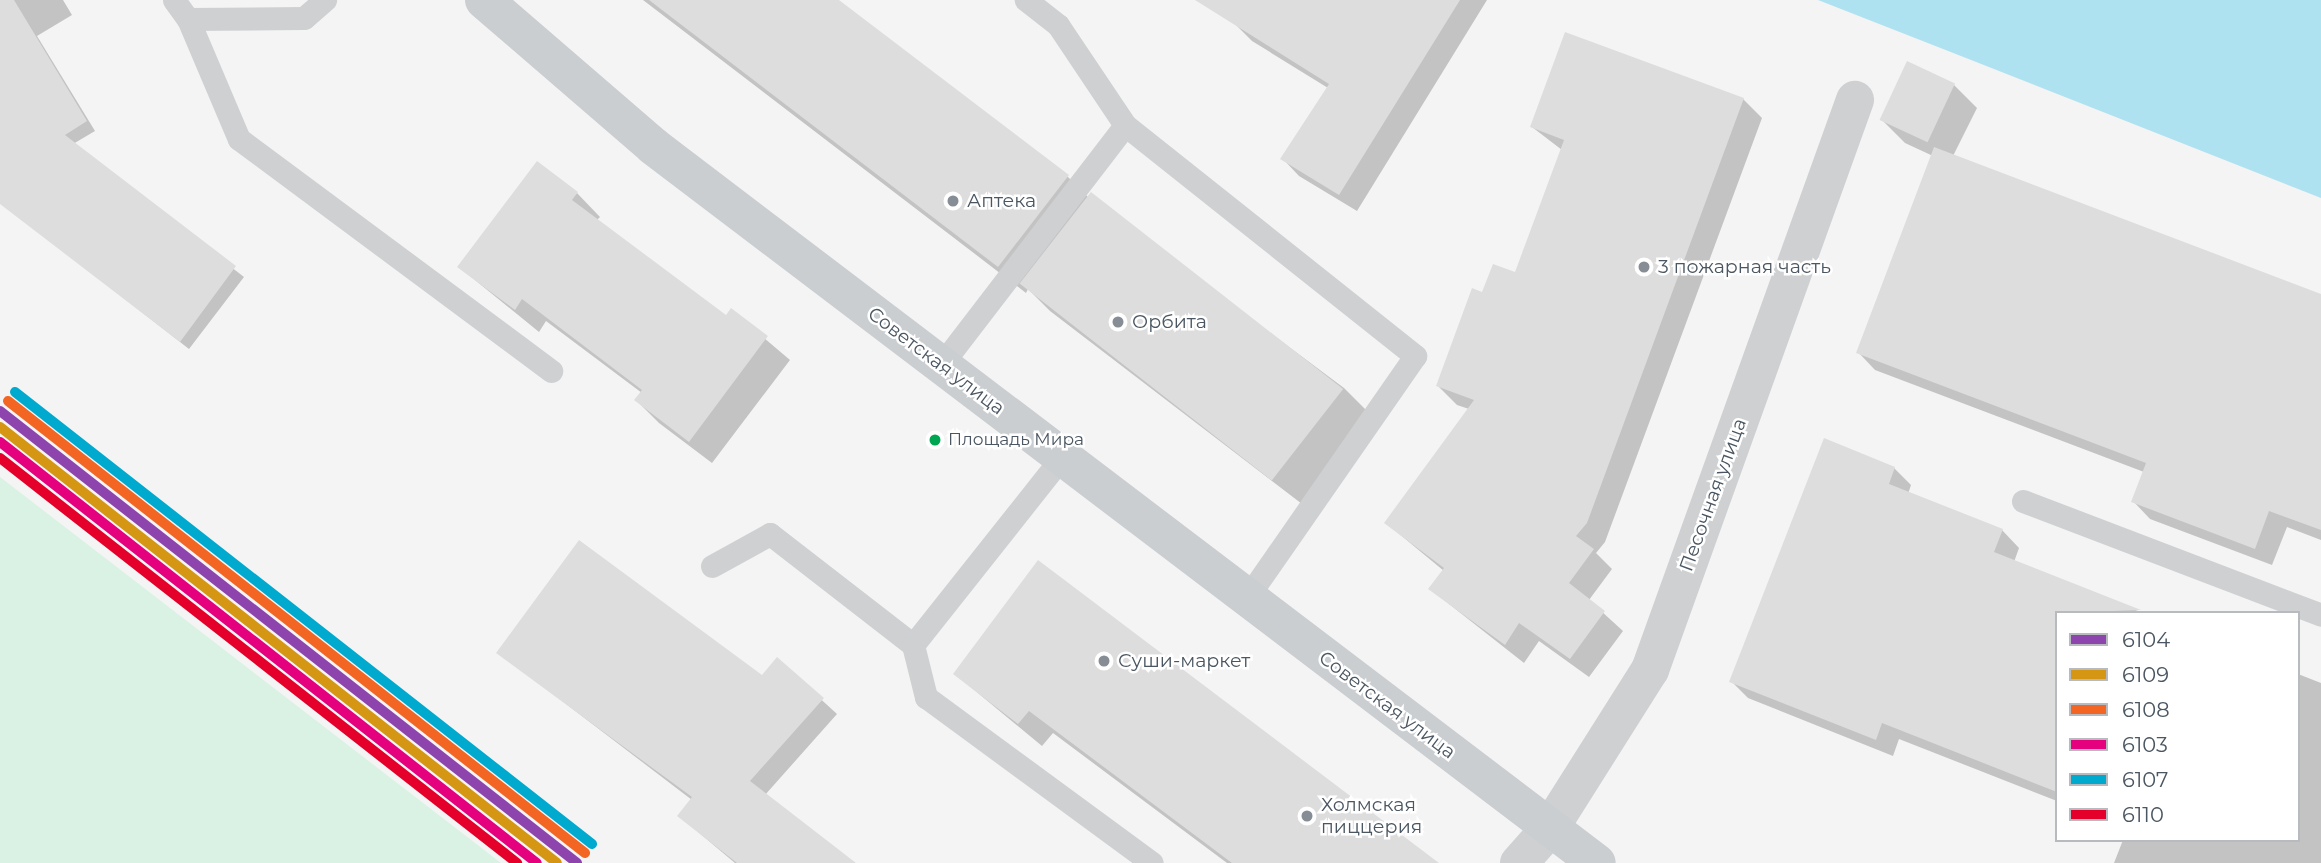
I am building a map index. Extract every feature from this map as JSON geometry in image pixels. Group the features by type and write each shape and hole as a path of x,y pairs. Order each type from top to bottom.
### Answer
{"main road":[{"name":"Советская улица","path":"484,0 653,146 1597,863"}],"street":[{"name":"Песочная улица","path":"1519,863 1550,828 1650,670 1855,100"}],"lane":[{"path":"174,0 188,19 239,139 551,371"},
{"path":"188,19 304,18 325,0"},
{"path":"1026,0 1058,25 1125,125 1415,356 1247,598"},
{"path":"941,365 1125,125"},
{"path":"913,645 1062,457"},
{"path":"2023,501 2321,615"},
{"path":"712,566 770,534 913,645 926,697 1152,863"}],"green space":[{"path":"0,477 501,863 0,863"}],"water":[{"path":"1818,0 2321,0 2321,198 1966,58"}],"building":[{"path":"0,0 14,0 87,121 65,135 236,266 180,342 0,204"},
{"path":"649,0 839,0 1069,175 998,267"},
{"path":"1195,0 1460,0 1339,195 1280,159 1329,84"},
{"path":"1565,32 1744,98 1587,523 1576,536 1594,549 1569,583 1605,611 1570,659 1519,623 1505,645 1428,589 1444,568 1384,523 1474,400 1436,386 1472,288 1482,292 1493,264 1515,272 1564,140 1530,127"},
{"path":"1907,61 1955,83 1928,142 1880,120"},
{"path":"1934,147 2321,294 2321,530 2269,511 2255,549 2131,502 2146,463 1856,353"},
{"path":"537,161 578,192 572,200 726,315 731,308 768,336 689,442 634,400 642,390 522,299 515,310 457,267"},
{"path":"1091,192 1343,389 1272,480 1020,283"},
{"path":"1824,438 1895,467 1889,484 2003,529 1994,552 2141,610 2055,611 2055,791 1882,723 1876,740 1729,682"},
{"path":"579,540 762,675 777,657 824,698 750,781 856,863 737,863 677,816 692,797 496,653"},
{"path":"1038,560 1439,863 1232,863 1029,711 1018,724 953,674"}],"transit line":[{"name":"6107","path":"15,392 592,844"},
{"name":"6108","path":"8,401 585,853"},
{"name":"6104","path":"0,411 577,863"},
{"name":"6109","path":"0,427 557,863"},
{"name":"6103","path":"0,442 537,863"},
{"name":"6110","path":"0,458 517,863"}],"place":[{"name":"Аптека","path":"953,201"},
{"name":"3 пожарная часть","path":"1644,267"},
{"name":"Орбита","path":"1118,322"},
{"name":"Площадь Мира","path":"935,440"},
{"name":"Суши-маркет","path":"1104,661"},
{"name":"Холмская пиццерия","path":"1307,816"}]}
